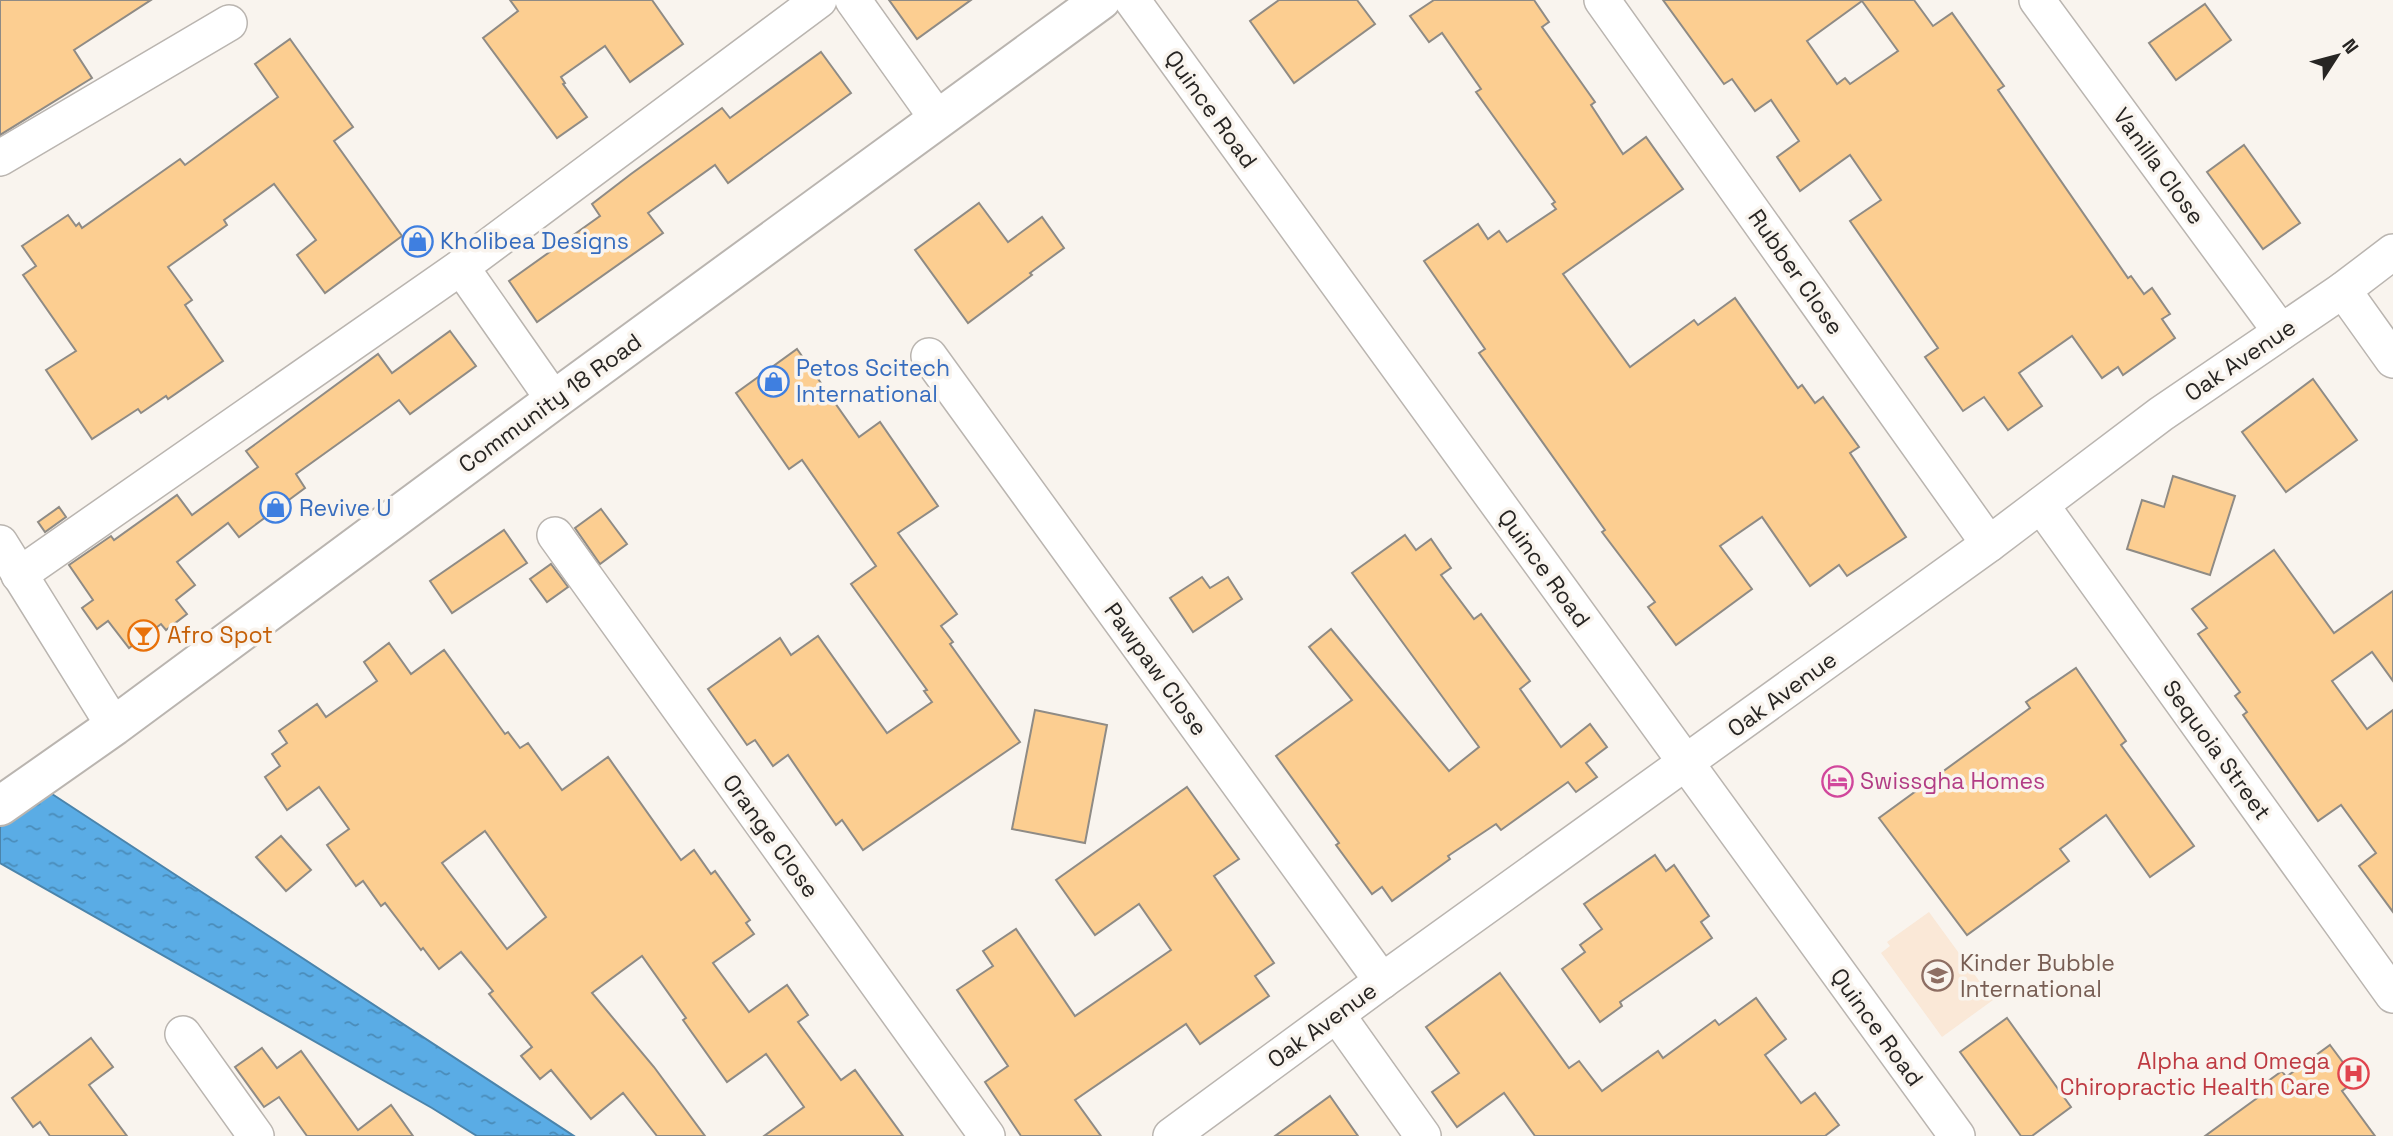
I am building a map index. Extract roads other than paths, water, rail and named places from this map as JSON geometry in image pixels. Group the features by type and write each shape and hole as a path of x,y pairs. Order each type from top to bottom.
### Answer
{"main road":[{"name":"Community 18 Road","path":"0,806 114,726 937,118 1101,0"}],"street":[{"path":"19,575 461,267 819,0"},
{"path":"853,0 937,118"},
{"name":"Quince Road","path":"1132,0 1957,1136"},
{"name":"Rubber Close","path":"1602,0 1989,544"},
{"name":"Vanilla Close","path":"2037,0 2281,332"},
{"path":"0,158 229,23"},
{"name":"Oak Avenue","path":"1171,1136 1989,544 2161,414 2343,290 2393,252"},
{"path":"461,267 554,400"},
{"path":"2343,290 2393,359"},
{"name":"Pawpaw Close","path":"929,356 1382,981"},
{"name":"Sequoia Street","path":"2041,505 2393,995"},
{"name":"Orange Close","path":"555,535 987,1136"},
{"path":"0,543 114,726"},
{"path":"1336,1015 1423,1136"},
{"path":"183,1034 256,1136"}],"water":[{"path":"49,792 574,1136 477,1136 0,863 0,827"}],"place":[{"name":"Kholibea Designs","path":"417,241"},
{"name":"Petos Scitech International","path":"773,381"},
{"name":"Revive U","path":"276,508"},
{"name":"Afro Spot","path":"144,635"},
{"name":"Swissgha Homes","path":"1837,781"},
{"name":"Kinder Bubble International","path":"1937,976"},
{"name":"Alpha and Omega Chiropractic Health Care","path":"2353,1074"}]}
